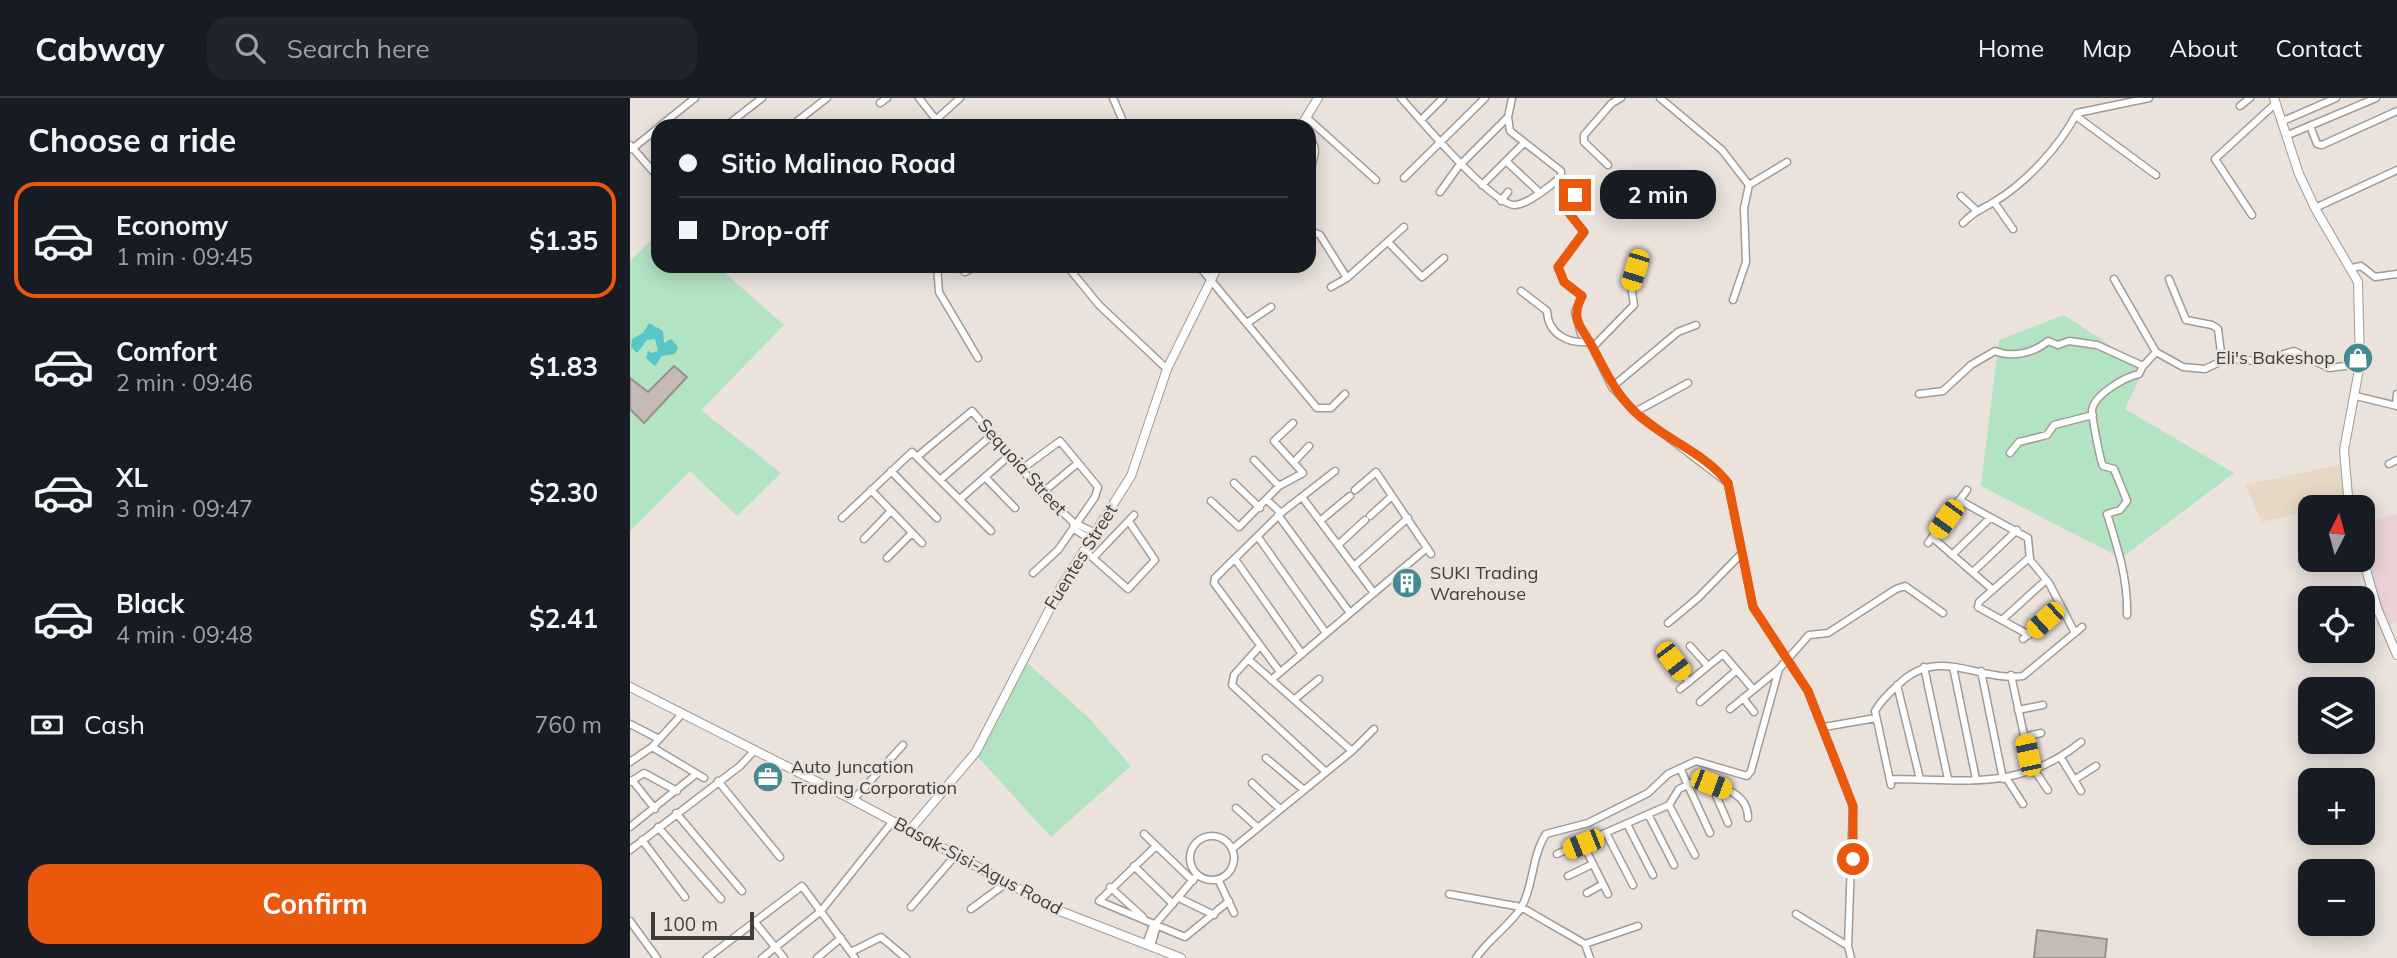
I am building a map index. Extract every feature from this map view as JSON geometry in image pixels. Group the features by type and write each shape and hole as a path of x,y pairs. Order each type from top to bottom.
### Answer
{"street":[{"path":"669,119 695,98"},
{"path":"735,119 762,98"},
{"path":"800,119 827,98"},
{"path":"880,103 887,98"},
{"path":"919,98 935,118 960,98"},
{"path":"1113,98 1122,119"},
{"path":"1306,117 1318,98"},
{"path":"1401,98 1482,185 1501,201 1512,205 1526,201 1561,177 1561,172 1510,131 1508,117 1513,98"},
{"path":"1421,120 1443,98"},
{"path":"1404,178 1485,98"},
{"path":"1608,165 1584,142 1584,135 1612,103 1621,98"},
{"path":"1660,98 1723,150 1749,184"},
{"path":"1963,223 1975,209 1993,202 2053,150 2076,116 2085,110 2149,98"},
{"path":"2240,106 2250,98"},
{"path":"2283,121 2336,98"},
{"path":"2288,135 2376,98"},
{"path":"2252,215 2215,159 2275,101 2299,174 2315,208 2358,282 2360,364 2344,450 2348,495"},
{"path":"2310,126 2316,144 2322,145 2397,111"},
{"path":"2076,116 2156,175"},
{"path":"1440,192 1461,163 1508,117"},
{"path":"1316,126 1376,180"},
{"path":"651,133 631,147 651,169"},
{"path":"1482,185 1524,143"},
{"path":"1506,161 1539,192"},
{"path":"1733,300 1746,262 1744,208 1749,184 1787,162"},
{"path":"2315,208 2397,170"},
{"path":"1501,201 1508,192"},
{"path":"1575,195 1565,208 1584,232 1558,267 1564,282 1582,296 1575,312 1575,320 1581,334 1591,344 1612,387 1635,412 1723,476 1733,497 1753,607 1799,674 1824,727 1853,806 1848,946 1852,958"},
{"path":"1961,196 1975,209"},
{"path":"1993,202 2013,229"},
{"path":"1331,288 1389,243 1404,227"},
{"path":"1316,234 1347,278"},
{"path":"1389,243 1423,278 1444,258"},
{"path":"2352,268 2364,267 2375,277 2397,274"},
{"path":"1521,291 1546,311 1549,324 1561,337 1574,344 1591,344 1634,305 1630,286 1635,270"},
{"path":"938,273 939,292 978,358"},
{"path":"1073,273 1098,305 1167,369"},
{"path":"1204,273 1317,408 1331,408 1345,394"},
{"name":"Fuentes Street","path":"910,830 976,751 1038,628 1138,463 1167,369 1214,273"},
{"path":"2114,279 2156,352 2183,367 2196,370 2222,361 2261,361 2294,351 2329,368 2360,364"},
{"path":"2169,279 2186,320 2212,325 2218,329 2222,361"},
{"path":"1247,323 1271,307"},
{"path":"1612,387 1678,332 1696,325"},
{"path":"1919,394 1943,391 1971,365 1995,351 2008,357 2039,349 2048,341 2058,345 2069,341 2097,345 2143,366"},
{"path":"2127,615 2123,582 2125,567 2107,514 2120,510 2127,501 2114,469 2103,466 2098,453 2097,425 2093,415 2095,403 2103,395 2120,382 2139,373 2156,352"},
{"path":"1635,412 1688,383"},
{"path":"2356,396 2397,406 2397,394"},
{"name":"Sequoia Street","path":"915,454 972,411 1042,493 1075,525 1093,537"},
{"path":"2010,453 2019,442 2047,435 2054,425 2093,415"},
{"path":"1211,500 1239,527 1279,486 1303,474 1274,441 1293,423"},
{"path":"941,480 992,435"},
{"path":"1022,469 1060,441 1098,487 1095,497 1058,550 1032,573"},
{"path":"1294,461 1309,446"},
{"path":"842,518 891,471 915,454 991,531"},
{"path":"960,499 1010,455"},
{"path":"1254,460 1279,486"},
{"path":"2389,464 2397,460"},
{"path":"1042,493 1078,463"},
{"path":"891,471 937,518"},
{"path":"1280,672 1214,583 1217,575 1279,514 1335,471"},
{"path":"1271,680 1374,593 1429,551 1376,472 1320,521"},
{"path":"985,477 1015,508"},
{"path":"1234,483 1260,508"},
{"path":"872,490 922,543"},
{"path":"1967,490 1931,541 1993,590"},
{"path":"1338,545 1392,496"},
{"path":"1302,497 1374,593"},
{"path":"1267,500 1350,613"},
{"path":"1959,500 2028,538 2030,557 2046,580 2074,633"},
{"path":"864,539 891,511"},
{"path":"1094,557 1130,523 1134,515"},
{"path":"1354,566 1408,518"},
{"path":"1952,555 1990,518"},
{"path":"1084,550 1124,588 1131,587 1155,560 1130,523"},
{"path":"1973,572 2017,530"},
{"path":"887,558 912,533"},
{"path":"1258,537 1326,633"},
{"path":"1668,623 1698,598 1742,553"},
{"path":"2030,557 1979,602 1978,607 2026,637 2061,606"},
{"path":"1235,559 1302,654"},
{"path":"2367,572 2397,655"},
{"path":"2002,620 2046,580"},
{"path":"1730,709 1779,669 1809,635 1829,633 1905,586 1943,613"},
{"path":"2081,742 2061,758 2033,772 2005,779 1920,779 1891,782 1876,718 1879,704 1897,685 1924,667 1953,667 2023,676 2082,627"},
{"path":"1260,646 1231,679 1232,685 1326,772"},
{"path":"1690,646 1707,665"},
{"path":"1679,689 1723,654 1753,689"},
{"path":"1248,659 1352,751"},
{"path":"1673,661 1689,682"},
{"path":"1924,667 1948,779"},
{"path":"1953,667 1976,779"},
{"path":"1476,958 1487,942 1521,907 1536,849 1546,834 1588,823 1647,793 1668,774 1702,760 1747,776 1751,771 1779,669"},
{"path":"1700,702 1737,670"},
{"path":"1982,671 2005,779 2023,804"},
{"path":"2011,676 2033,772 2048,790"},
{"path":"1295,699 1319,679"},
{"path":"1897,685 1920,779"},
{"name":"Basak-Sisi-Agus Road","path":"630,687 853,800 954,857 1060,911 1178,957"},
{"path":"1743,698 1754,712"},
{"path":"2018,710 2043,705"},
{"path":"630,762 652,747 682,714"},
{"path":"1824,727 1876,718"},
{"path":"630,724 659,739"},
{"path":"1144,834 1195,878 1218,879 1232,867 1232,849 1352,751 1374,729"},
{"path":"2024,737 2041,733"},
{"path":"853,800 903,745"},
{"path":"652,747 704,778"},
{"path":"630,849 755,750"},
{"path":"1266,758 1304,790"},
{"path":"2061,758 2081,791"},
{"path":"2074,780 2096,766"},
{"path":"1680,768 1710,833"},
{"path":"655,809 631,781 643,773 677,791"},
{"path":"631,824 655,809 696,775"},
{"path":"1557,854 1669,804 1686,782 1698,780 1743,799 1748,818"},
{"path":"718,781 780,857"},
{"path":"1252,783 1280,809"},
{"path":"1711,784 1728,822"},
{"path":"1669,804 1695,855"},
{"path":"1236,808 1257,827"},
{"path":"676,813 742,891"},
{"path":"1648,814 1674,865"},
{"path":"762,958 821,912 893,821"},
{"path":"1626,824 1653,875"},
{"path":"658,827 721,899"},
{"path":"1606,833 1633,885"},
{"path":"1195,878 1190,861 1197,842 1206,837 1216,837 1232,849"},
{"path":"642,840 685,897"},
{"path":"1583,844 1608,894"},
{"path":"1156,846 1100,897 1101,902 1188,936 1229,901"},
{"path":"911,907 954,857"},
{"path":"1568,876 1593,864"},
{"path":"1134,866 1173,904"},
{"path":"1149,945 1152,928 1195,878"},
{"path":"1218,879 1234,913"},
{"path":"971,909 1006,884"},
{"path":"1587,893 1603,884"},
{"path":"711,957 802,886 853,955 881,937 906,958"},
{"path":"1110,887 1146,919"},
{"path":"1450,894 1521,907 1585,944 1590,958"},
{"path":"1179,898 1214,915"},
{"path":"1796,914 1848,946"},
{"path":"630,921 657,958"},
{"path":"754,921 784,958"},
{"path":"1585,944 1638,926"},
{"path":"817,958 841,938"}],"shaded area":[{"path":"2339,465 2344,495 2298,495 2298,514 2262,522 2245,485"},
{"path":"2397,514 2397,622 2387,626 2371,572 2375,572 2375,520"}],"green space":[{"path":"651,241 651,273 725,273 784,325 701,410 781,473 737,516 690,471 630,531 630,261"},
{"path":"2064,315 2144,368 2125,409 2234,473 2121,558 1981,486 1999,340"},
{"path":"1024,660 1090,719 1131,766 1051,837 978,757"}],"water":[{"path":"649,323 663,331 664,343 671,339 678,347 675,354 662,356 655,366 646,358 648,351 658,351 655,339 647,340 637,353 631,347 632,339 643,333"}],"building":[{"path":"674,366 687,377 644,423 630,409 630,378 648,392"},
{"path":"2037,930 2107,939 2105,958 2034,958"}],"place":[{"name":"Eli's Bakeshop","path":"2358,358"},
{"name":"SUKI Trading Warehouse","path":"1407,583"},
{"name":"Auto Juncation Trading Corporation","path":"768,777"}],"route":[{"path":"1575,195 1565,208 1584,232 1558,267 1564,282 1582,296 1575,312 1577,325 1593,347 1612,387 1635,412 1723,476 1728,483 1733,497 1753,607 1759,621 1799,674 1808,691 1853,806 1853,859"}]}
